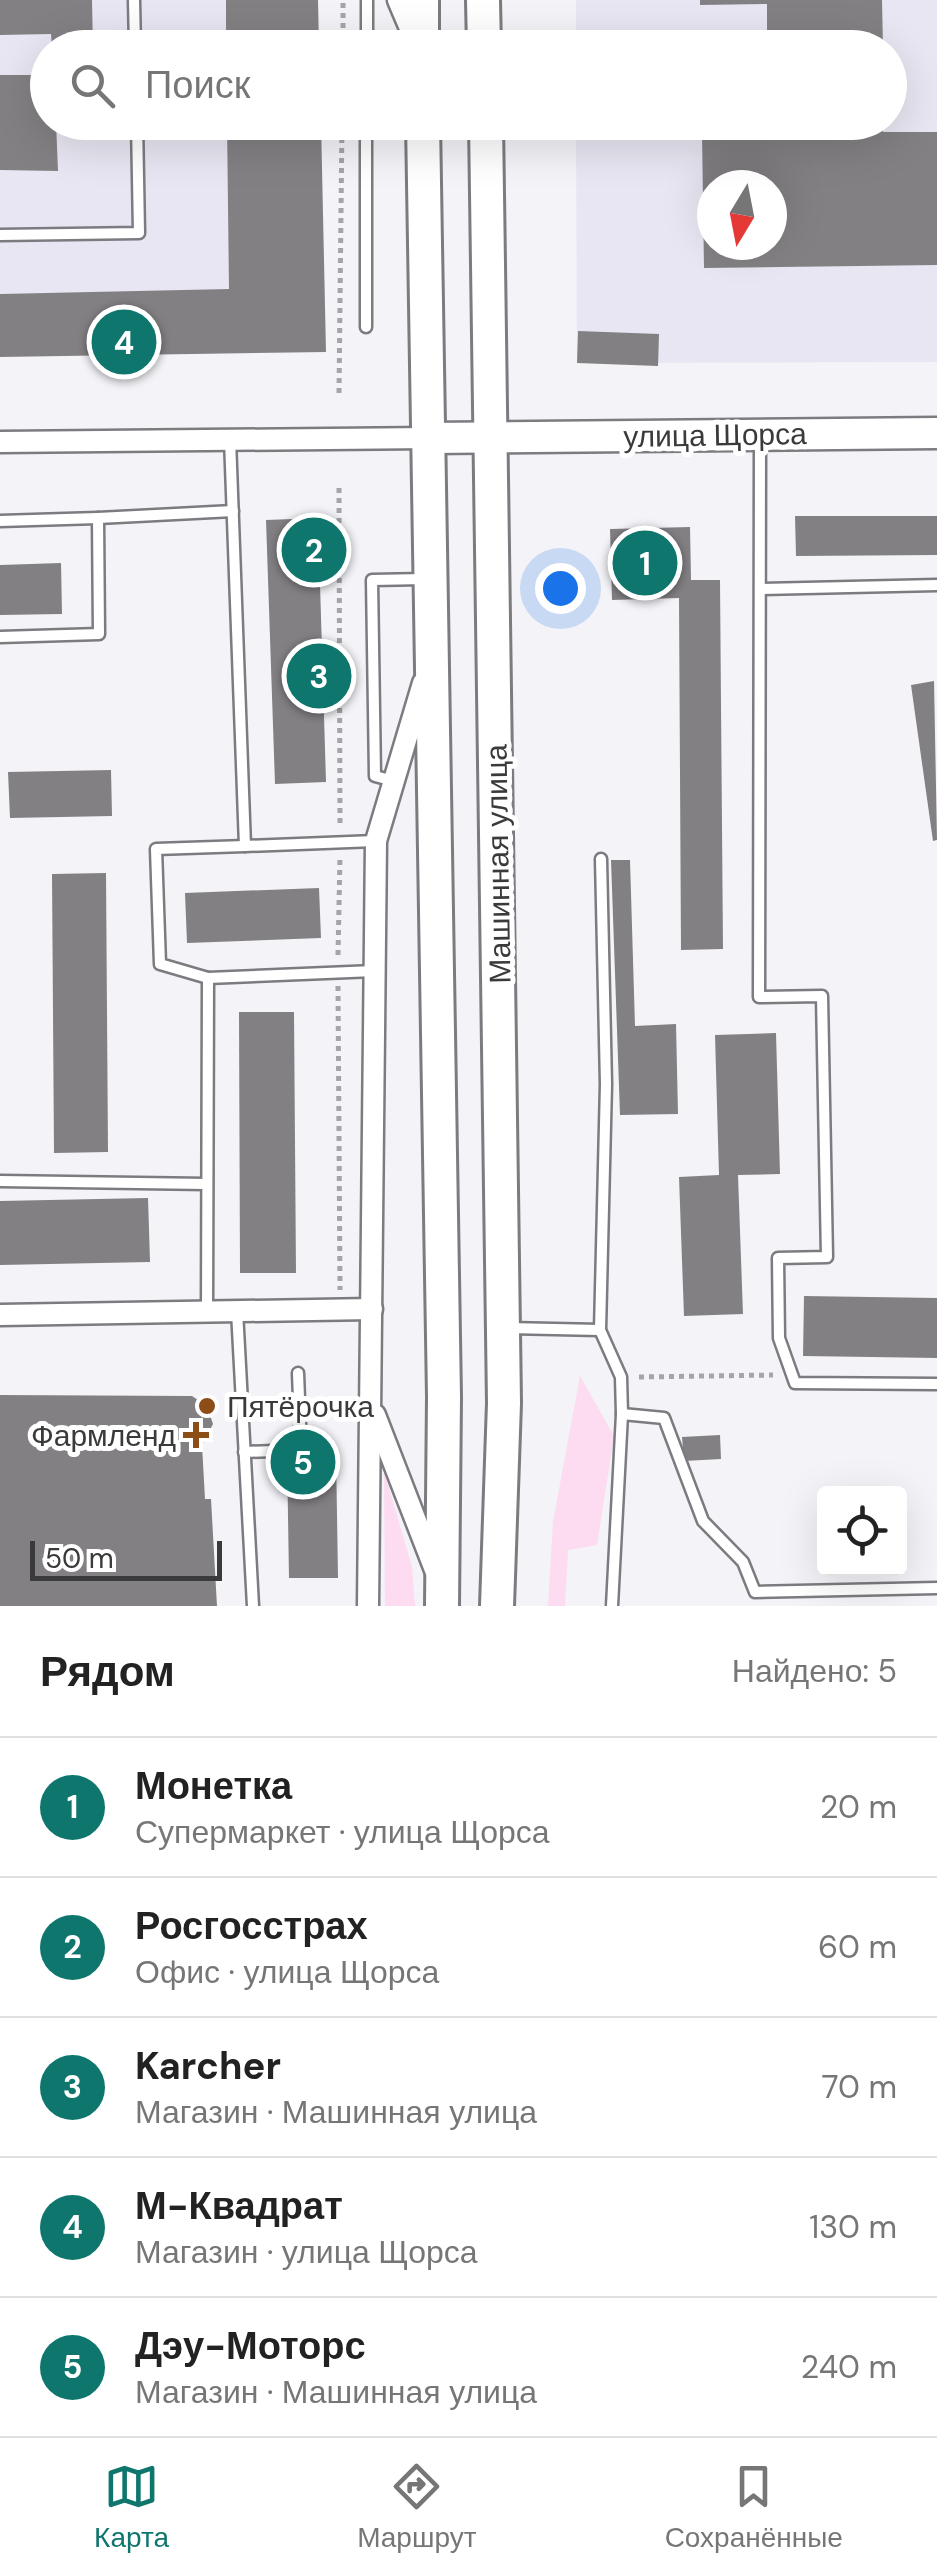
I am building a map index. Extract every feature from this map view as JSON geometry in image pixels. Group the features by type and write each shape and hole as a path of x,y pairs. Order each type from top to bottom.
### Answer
{"main road":[{"path":"421,30 422,0"},
{"path":"484,0 484,30"},
{"name":"Машинная улица","path":"424,140 444,1396 442,1597"},
{"name":"Машинная улица","path":"486,140 503,1328 497,1606"},
{"name":"улица Щорса","path":"429,438 937,433"}],"street":[{"path":"398,0 412,30"},
{"path":"0,442 429,438"},
{"path":"368,1606 376,841 431,652"},
{"path":"0,1315 372,1309"},
{"path":"370,1404 442,1597"}],"lane":[{"path":"134,0 135,30"},
{"path":"366,30 367,0"},
{"path":"0,235 139,233 136,140"},
{"path":"366,140 366,327"},
{"path":"760,435 759,997 822,996 827,1257 778,1258 779,1338 796,1382 937,1384"},
{"path":"230,440 245,846"},
{"path":"0,521 234,511"},
{"path":"0,637 99,634 98,518"},
{"path":"395,781 375,776 372,580 430,579"},
{"path":"761,589 937,585"},
{"path":"374,971 208,978 160,964 156,849 376,841"},
{"path":"601,859 606,1084 600,1330 621,1378 622,1414 612,1606"},
{"path":"207,1312 208,978"},
{"path":"0,1181 207,1184"},
{"path":"237,1312 253,1606"},
{"path":"503,1328 600,1330"},
{"path":"244,1452 301,1450 298,1372"},
{"path":"622,1414 664,1418 703,1521 743,1562 755,1592 937,1588"}],"path":[{"path":"343,0 343,30"},
{"path":"339,393 342,140"},
{"path":"339,488 340,1310"},
{"path":"621,1378 784,1375 796,1382"}],"shaded area":[{"path":"0,0 318,0 319,30 30,30 30,140 312,140 229,290 0,294"},
{"path":"576,0 937,0 937,362 577,363 576,140 907,140 907,30 576,30"},
{"path":"580,1376 614,1436 597,1545 568,1550 565,1606 548,1606 553,1522"},
{"path":"384,1471 412,1567 415,1606 385,1606"}],"building":[{"path":"0,0 92,0 93,30 30,30 30,34 0,35"},
{"path":"226,0 318,0 319,30 226,30"},
{"path":"700,0 882,0 883,30 767,30 767,4 700,5"},
{"path":"0,75 30,75 30,140 57,140 58,171 0,170"},
{"path":"907,132 937,132 937,265 704,268 704,260 787,260 787,170 703,170 702,140 907,140"},
{"path":"227,140 321,140 326,352 0,357 0,294 229,289"},
{"path":"578,331 659,334 658,366 577,363"},
{"path":"795,516 937,516 937,555 796,556"},
{"path":"318,518 326,782 275,784 266,520"},
{"path":"690,527 691,580 720,580 723,949 681,950 679,598 612,600 610,529"},
{"path":"61,563 62,614 0,615 0,565"},
{"path":"934,681 937,840 933,841 911,685"},
{"path":"111,770 112,816 10,818 8,772"},
{"path":"611,860 630,860 635,1026 676,1024 678,1114 620,1115"},
{"path":"106,873 108,1152 54,1153 52,874"},
{"path":"319,888 321,938 187,943 185,893"},
{"path":"239,1012 294,1012 296,1273 240,1273"},
{"path":"776,1033 780,1174 738,1175 743,1314 684,1316 679,1177 719,1175 715,1035"},
{"path":"148,1198 150,1262 0,1265 0,1201"},
{"path":"804,1296 937,1298 937,1358 803,1356"},
{"path":"0,1395 192,1396 207,1406 213,1424 202,1445 205,1499 211,1499 217,1606 0,1606"},
{"path":"720,1435 721,1459 684,1461 682,1437"},
{"path":"336,1452 338,1578 289,1578 287,1453"}],"place":[{"name":"М-Квадрат","path":"124,342"},
{"name":"Росгосстрах","path":"314,550"},
{"name":"Монетка","path":"645,563"},
{"name":"Karcher","path":"319,676"},
{"name":"Пятёрочка","path":"207,1406"},
{"name":"Фармленд","path":"196,1435"},
{"name":"Дэу-Моторс","path":"303,1462"}]}
